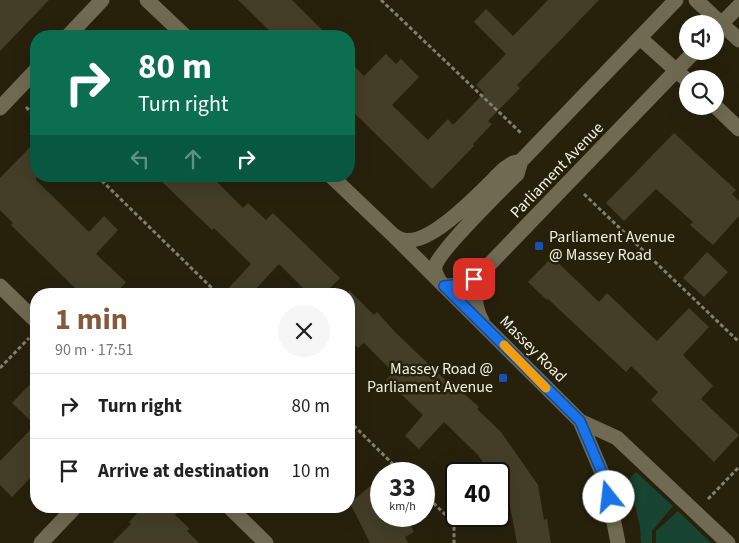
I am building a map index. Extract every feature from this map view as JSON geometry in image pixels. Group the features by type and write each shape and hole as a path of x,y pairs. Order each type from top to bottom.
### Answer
{"street":[{"path":"74,30 102,0"},
{"path":"147,0 179,30"},
{"name":"Parliament Avenue","path":"442,284 435,267 438,260 457,236 517,174 521,161 676,0"},
{"path":"696,0 708,15"},
{"path":"724,21 739,6"},
{"path":"724,31 739,40"},
{"path":"640,38 679,73"},
{"name":"Parliament Avenue","path":"484,325 477,312 475,298 477,284 484,270 686,60"},
{"path":"0,108 30,76"},
{"path":"724,115 739,129"},
{"name":"Parliament Avenue","path":"392,234 405,241 427,235 454,218 504,169 513,163 521,161"},
{"name":"Massey Road","path":"337,182 580,421 618,438 728,543"},
{"path":"442,284 463,284 474,279 484,270"},
{"path":"0,286 30,315"},
{"name":"Massey Road","path":"580,421 606,482 618,543"},
{"path":"41,543 69,513"},
{"path":"235,513 266,543"}],"path":[{"path":"381,0 535,146"},
{"path":"570,181 739,342"},
{"path":"103,182 212,288"},
{"path":"0,368 30,336"},
{"path":"355,427 391,462"},
{"path":"696,512 739,467"},
{"path":"435,505 454,523 454,543"}],"green space":[{"path":"636,472 673,506 652,531 652,543 641,543 640,527 629,479"},
{"path":"678,511 711,543 656,543 656,531"}],"building":[{"path":"0,0 49,0 0,51"},
{"path":"238,0 292,0 322,30 269,30"},
{"path":"548,0 599,0 517,85 520,88 488,121 492,124 473,144 474,146 432,189 355,114 355,67 364,76 386,54 396,64 401,59 419,77 392,105 428,140 448,119 453,125 484,93 476,85 506,54 474,22 486,9 513,36"},
{"path":"674,133 736,190 732,194 739,201 739,216 713,245 690,225 693,222 656,189 624,221 606,203"},
{"path":"30,147 30,182 38,182 89,232 104,216 118,230 96,254 126,282 120,288 75,288 11,225 13,223 0,210 0,178"},
{"path":"162,182 217,182 243,208 248,203 266,220 273,213 340,278 330,288 303,288 279,264 257,288 229,288 251,264 214,228 212,230"},
{"path":"707,252 728,272 704,297 683,278"},
{"path":"552,257 599,302 607,293 657,341 689,308 709,327 683,355 713,386 701,399 739,435 714,462 651,400 658,392 631,366 626,372 528,282"},
{"path":"355,296 374,315 377,312 396,333 460,394 462,392 479,407 477,409 501,432 538,485 544,520 547,519 551,543 517,543 510,507 510,462 483,462 444,422 419,449 405,436 423,415 386,380 393,372 364,343 358,348 355,345"},
{"path":"30,384 30,420 12,403"},
{"path":"30,430 30,478 12,497 0,485 0,461"},
{"path":"370,486 370,527 412,527 414,532 405,537 408,543 370,543 355,513 355,499"},
{"path":"137,513 177,513 175,515 190,529 187,531 199,543 112,543 131,524 129,522"}],"slow traffic":[{"path":"504,345 546,388"}],"place":[{"name":"Parliament Avenue @ Massey Road","path":"539,246"},
{"name":"Massey Road @ Parliament Avenue","path":"503,378"}],"route":[{"path":"474,279 463,284 444,286 580,421 606,482 609,497"}]}
